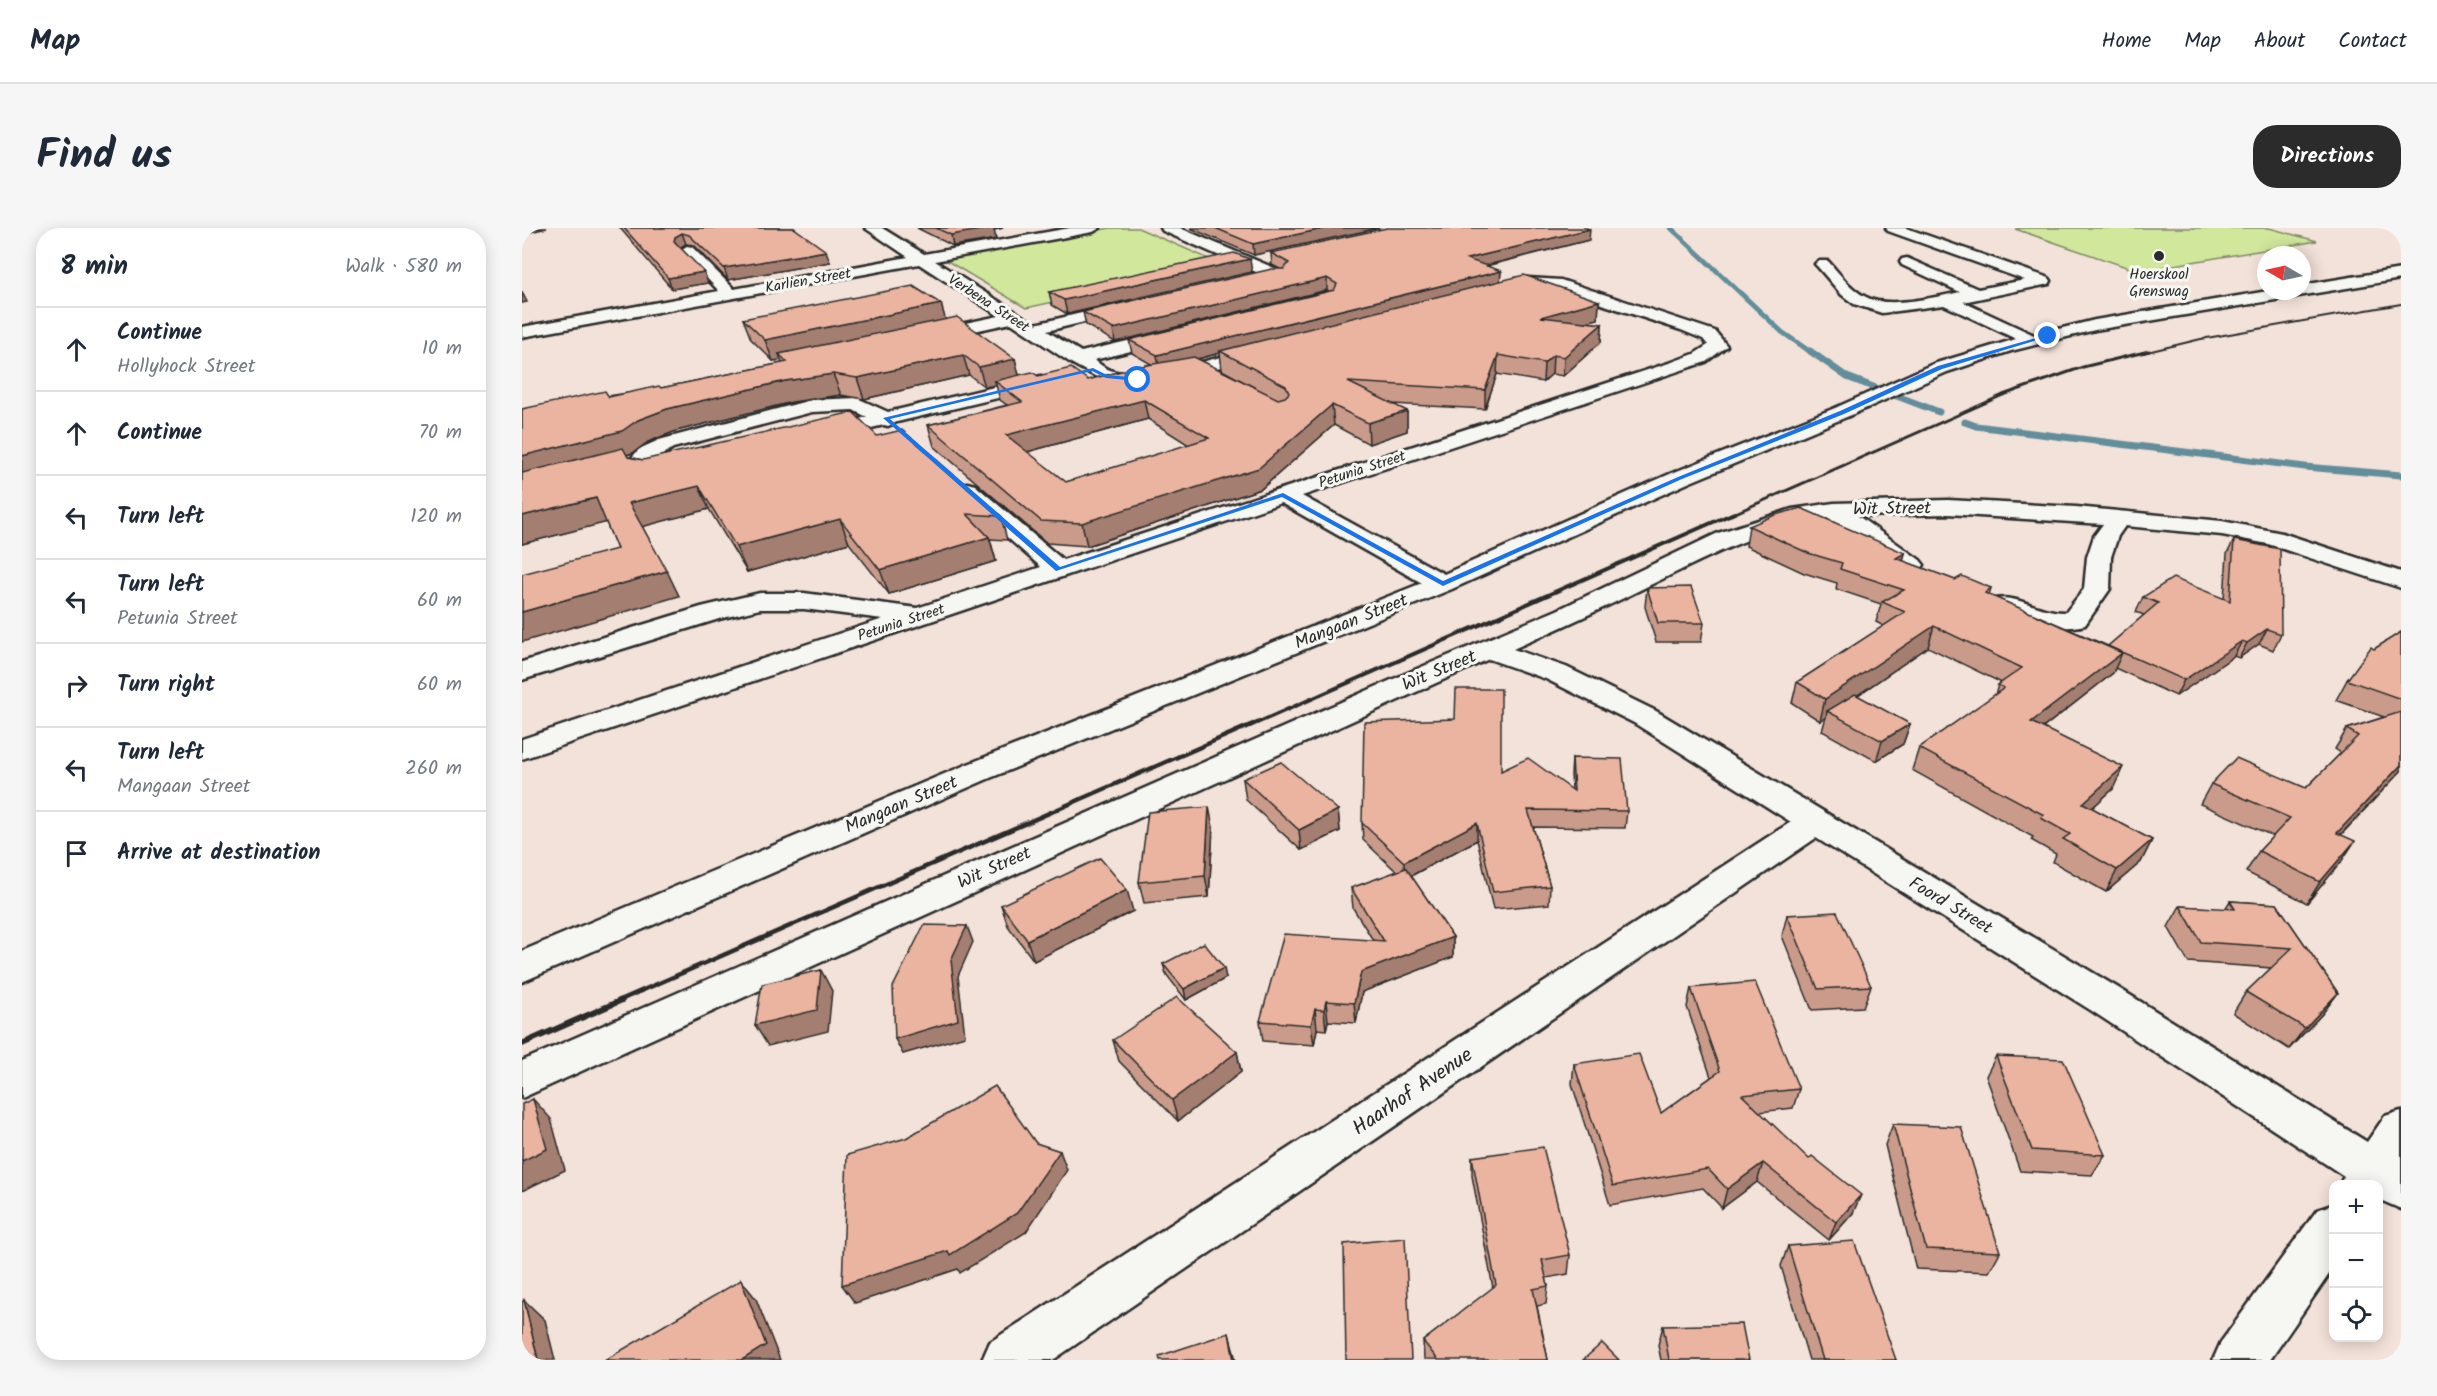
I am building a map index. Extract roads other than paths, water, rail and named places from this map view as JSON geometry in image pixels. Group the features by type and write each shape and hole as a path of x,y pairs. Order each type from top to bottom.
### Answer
{"street":[{"name":"Verbena Street","path":"872,228 1030,330 1081,372"},
{"name":"Karlien Street","path":"522,332 1093,228"},
{"path":"1168,228 1249,271 1272,266 1329,297 1366,321"},
{"path":"1823,264 1848,292 1869,305 1892,308 1978,295 2043,281 1893,228"},
{"path":"687,250 730,294"},
{"path":"1907,262 1978,295"},
{"path":"2311,289 2401,274"},
{"name":"Petunia Street","path":"522,749 1283,495 1679,366 1700,358 1718,346 1709,335 1576,289 1540,282 1513,285 1491,291"},
{"path":"1306,303 1329,297"},
{"name":"Mangaan Street","path":"522,967 979,771 1443,584 1680,478 1842,412 1940,368 2032,340 2095,325 2257,298"},
{"path":"1946,300 2032,340"},
{"path":"1030,330 1146,303"},
{"path":"907,340 1012,318"},
{"path":"804,438 1081,372 1191,331"},
{"path":"1081,372 1138,380 1278,346"},
{"path":"1199,367 1229,383"},
{"path":"640,466 647,454 666,444 812,406 856,405 886,418 903,434"},
{"path":"955,479 1059,570"},
{"path":"1283,495 1443,584"},
{"name":"Wit Street","path":"522,1080 1092,823 1567,616 1727,538 1792,516 1834,510 1948,507 2119,518 2222,528 2273,538 2401,580"},
{"path":"1834,510 1903,561 1935,575"},
{"path":"1987,597 2039,619 2061,622 2074,619 2097,590 2099,557 2106,536 2119,518"},
{"path":"522,671 710,613 760,601 804,601 920,616"},
{"name":"Foord Street","path":"1487,649 1556,673 1645,717 2106,1000 2377,1180"},
{"name":"Haarhof Avenue","path":"1008,1360 1816,822"},
{"path":"2379,1180 2401,1130"},
{"path":"2239,1360 2329,1233"}],"waterway":[{"path":"1671,228 1782,332 1812,353"},
{"path":"1810,351 1847,377 1939,412"},
{"path":"1965,422 1976,426 2305,467 2401,475"}],"railway":[{"path":"2143,353 2201,339 2401,304"},
{"path":"1731,515 2003,395 2083,367 2149,351"},
{"path":"1250,726 1734,513"},
{"path":"618,1001 1253,724"},
{"path":"522,1044 622,1000"}],"place":[{"name":"Hoerskool Grenswag","path":"2159,256"}]}
